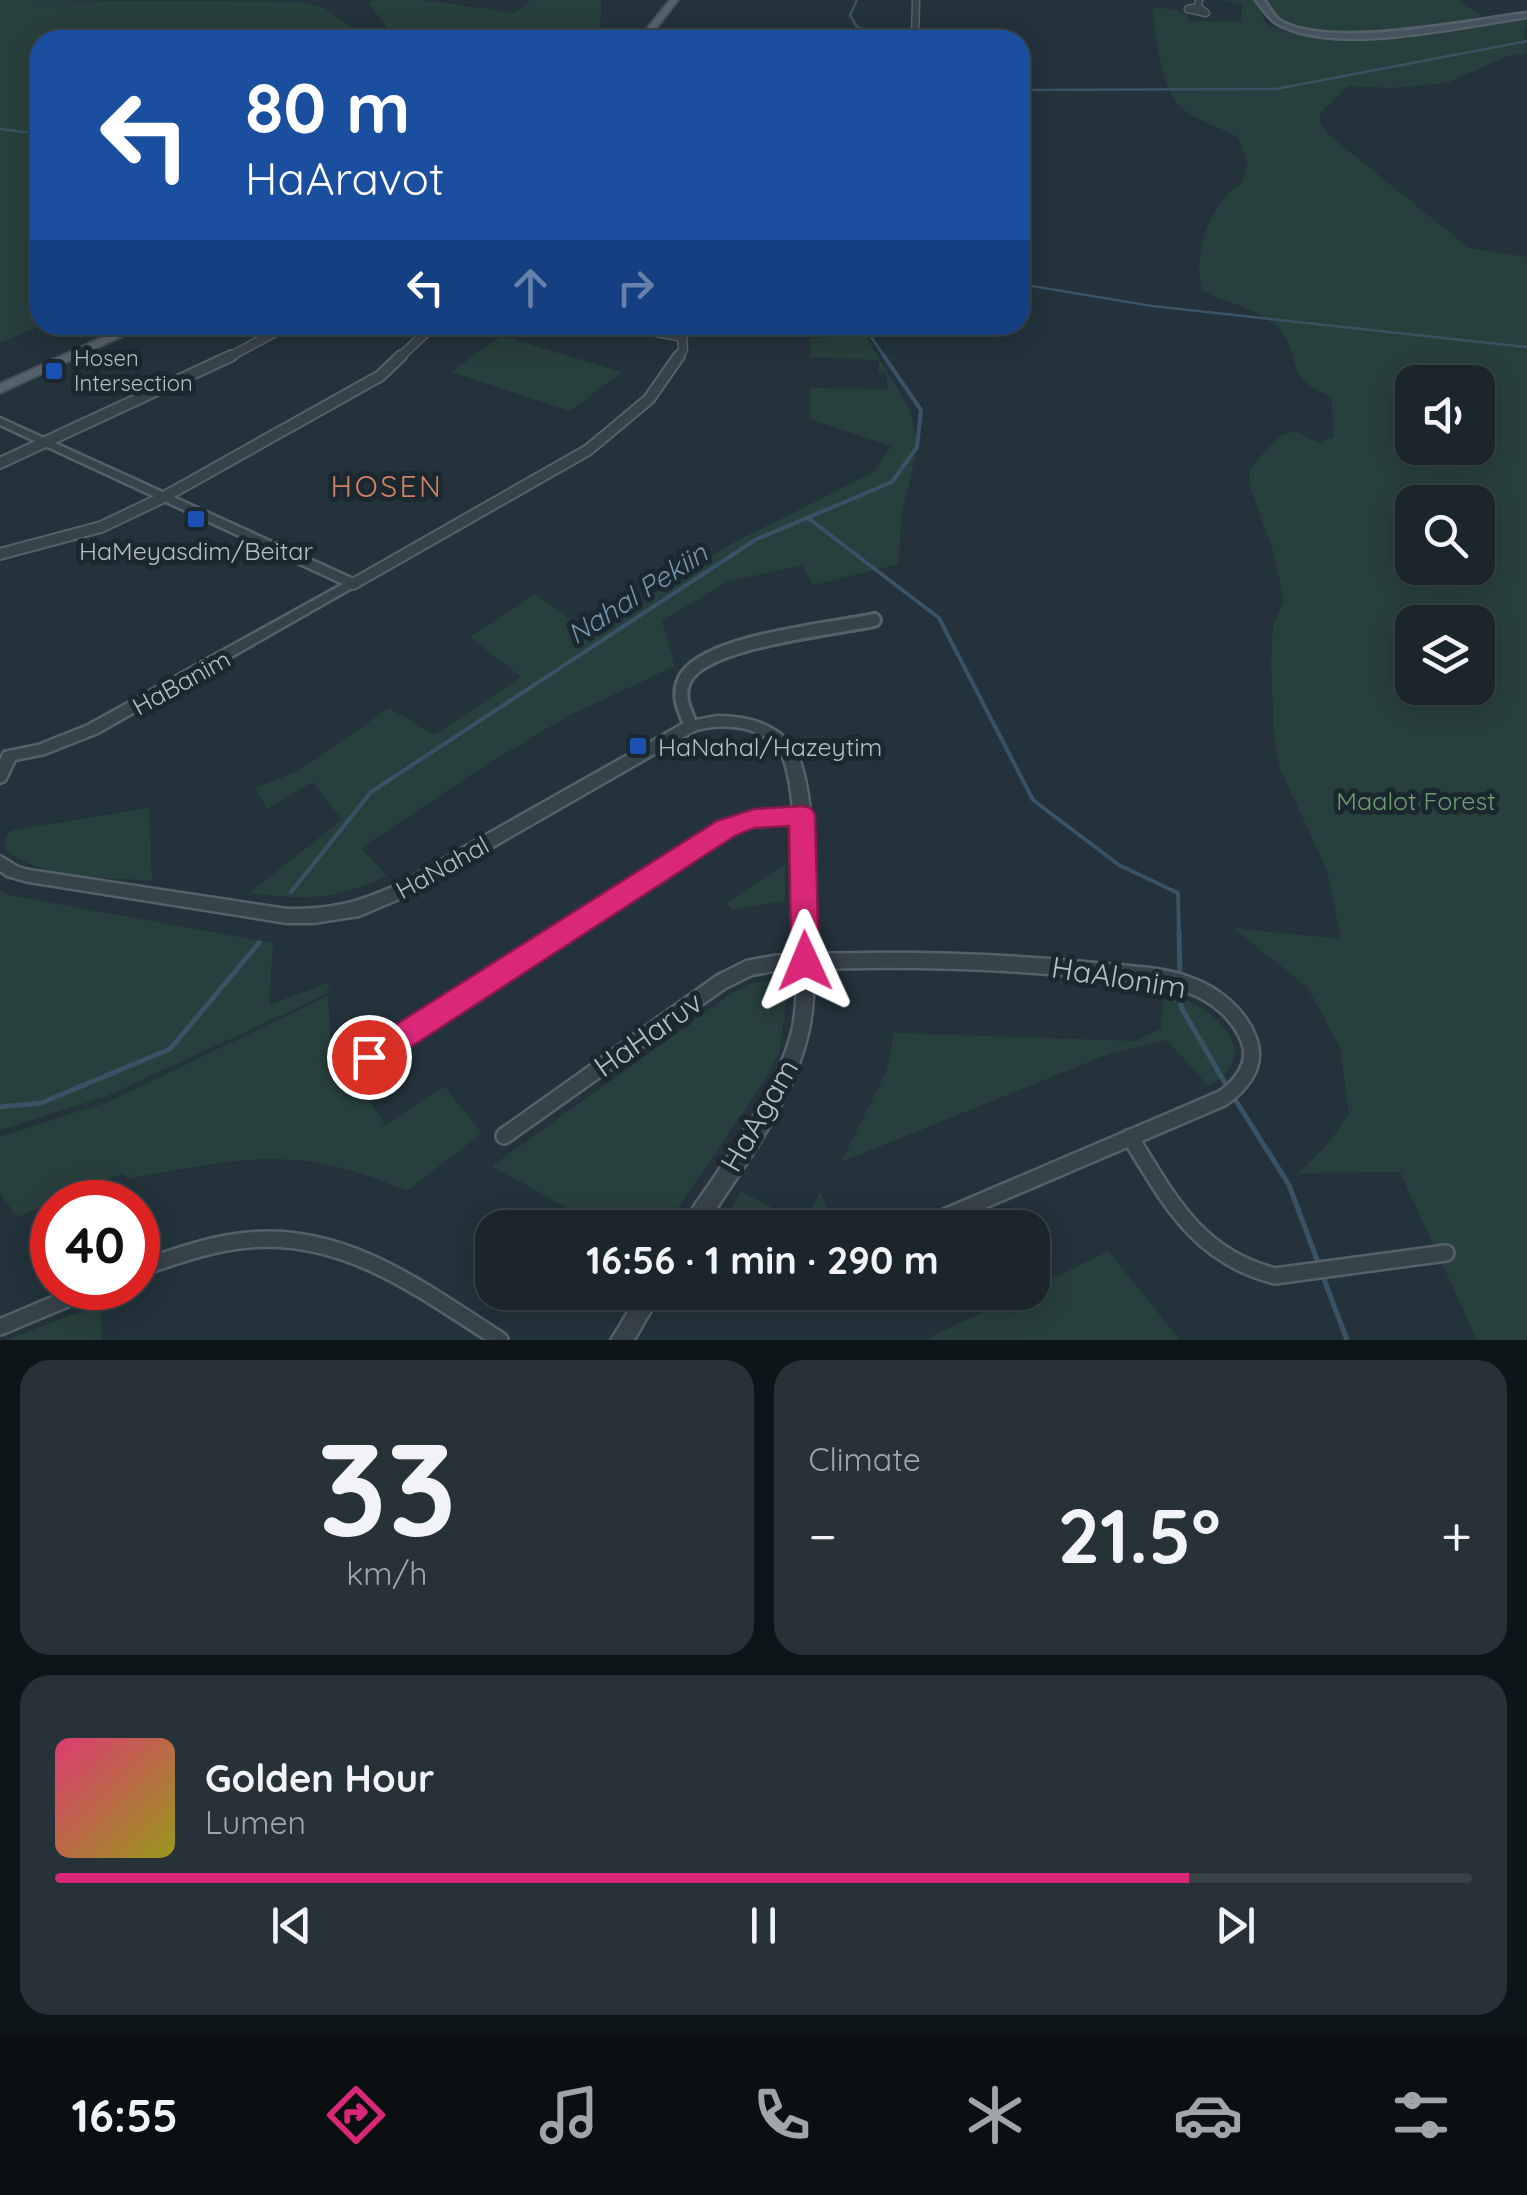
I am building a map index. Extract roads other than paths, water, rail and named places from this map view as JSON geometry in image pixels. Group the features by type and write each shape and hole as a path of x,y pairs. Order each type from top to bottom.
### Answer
{"main road":[{"path":"654,30 678,0"},
{"path":"1260,0 1270,19 1292,29 1334,36 1527,15"},
{"path":"0,386 109,335"},
{"path":"0,386 117,335"}],"street":[{"path":"915,30 916,0"},
{"path":"0,463 215,365 270,335"},
{"path":"0,554 101,527 164,497 380,376 423,335"},
{"path":"668,335 683,338"},
{"path":"0,421 353,584 588,450 649,398 683,350 683,335"},
{"name":"HaBanim","path":"4,756 40,750 94,729 353,584"},
{"path":"691,726 682,710 680,688 692,668 704,659 729,649 874,620"},
{"name":"HaNahal","path":"0,862 28,876 260,913 335,914 370,905 405,888 691,726 732,722 761,728 777,738 794,762 802,815"},
{"path":"0,777 4,756"},
{"path":"369,1057 726,828 763,817 802,815"},
{"name":"HaAgam","path":"703,1210 783,1082 796,1052 803,1022 805,961 802,815"},
{"name":"HaHaruv","path":"504,1136 721,982 750,968 805,961"},
{"name":"HaAlonim","path":"805,961 1038,964 1172,979 1213,997 1244,1028 1252,1049 1251,1067 1239,1088 961,1210"},
{"path":"1130,1137 1192,1232 1208,1248 1250,1272 1275,1276 1446,1254"},
{"path":"160,1264 245,1240 284,1237 320,1241 351,1250 388,1269 500,1340"},
{"path":"0,1327 41,1310"},
{"path":"622,1340 641,1310"}],"waterway":[{"name":"Nahal Pekiin","path":"857,0 850,15 857,27 865,30"},
{"path":"1030,90 1276,89 1527,41"},
{"path":"0,129 30,133"},
{"path":"1030,286 1152,306 1527,347"},
{"name":"Nahal Pekiin","path":"870,335 886,359"},
{"name":"Nahal Pekiin","path":"291,892 371,792 755,540 892,482 917,447 921,410 884,356"},
{"path":"808,518 939,618 1033,800 1119,865 1178,893 1179,934"},
{"path":"1179,931 1180,976"},
{"name":"Nahal Pekiin","path":"0,1107 41,1103 170,1049 259,943"},
{"path":"1180,985 1181,1007 1228,1088"},
{"path":"1233,1096 1289,1185 1319,1265"},
{"path":"1322,1274 1347,1340"}],"place":[{"name":"Hosen Intersection","path":"54,371"},
{"name":"HaMeyasdim/Beitar","path":"196,519"},
{"name":"HaNahal/Hazeytim","path":"638,746"}],"district":[{"name":"HOSEN","path":"387,486"}],"park label":[{"name":"Maalot Forest","path":"1416,800"}]}
